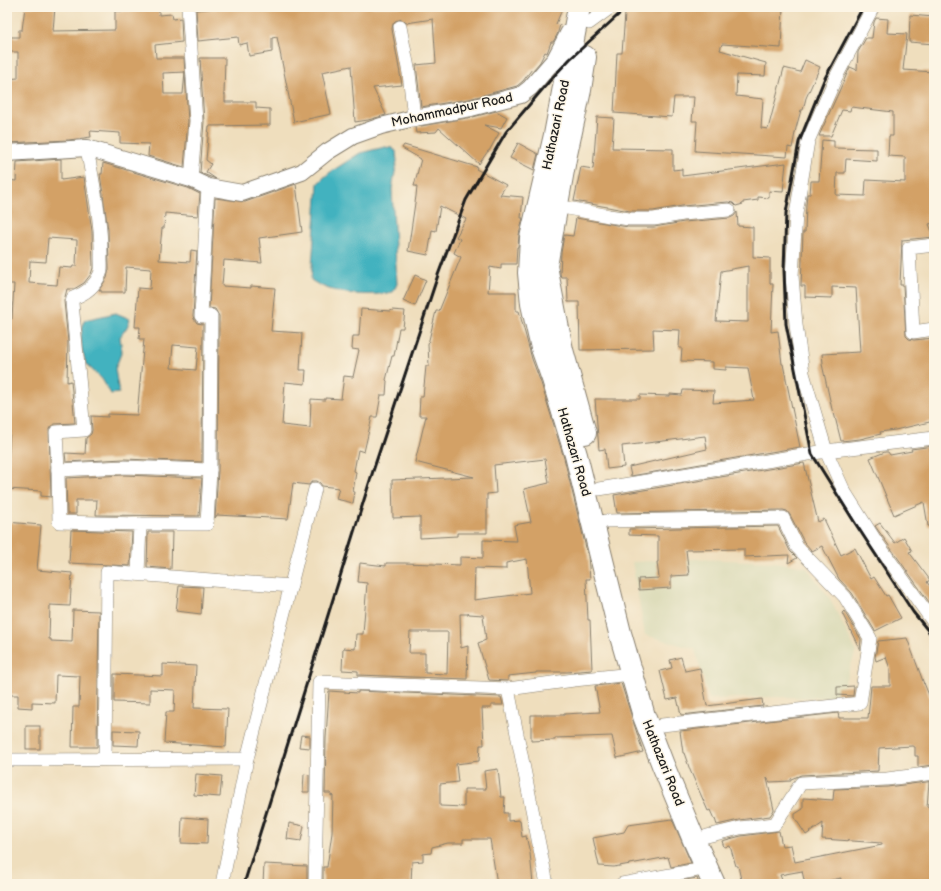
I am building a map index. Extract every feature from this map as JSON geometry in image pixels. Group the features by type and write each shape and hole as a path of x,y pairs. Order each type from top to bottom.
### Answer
{"highway":[{"name":"Hathazari Road","path":"584,14 580,90 565,159 546,266 562,350 595,470 605,521 633,630 675,763 726,884"},
{"name":"Hathazari Road","path":"584,14 570,59 555,135 531,238 529,273 532,304 542,348 576,455 620,633 644,716 662,765 711,876"}],"street":[{"path":"188,7 196,121 191,179"},
{"path":"584,14 611,7"},
{"path":"873,7 836,77 808,141 796,214 792,276 796,326 803,373 826,451 844,491 875,540 934,623"},
{"name":"Mohammadpur Road","path":"88,148 191,179 208,187 242,193 302,172 327,152 353,136 381,126 414,118 471,108 521,95 530,88 555,59 584,14"},
{"path":"400,27 409,73 414,118"},
{"path":"7,153 88,148 99,223 101,245 100,273 91,288 84,294 74,298 72,303 84,430 56,432 59,522 206,524 210,470 210,316 201,316 208,187"},
{"path":"557,206 629,219 654,219 683,214 729,210"},
{"path":"934,245 909,248 913,332 934,329"},
{"path":"599,489 826,451 934,438"},
{"path":"58,470 124,467 210,470"},
{"path":"222,884 247,759 315,490"},
{"path":"605,521 783,518 797,547 845,597 870,638 860,703 662,725"},
{"path":"138,574 140,524"},
{"path":"105,759 108,572 291,586"},
{"path":"315,884 319,682 508,689 632,674"},
{"path":"508,689 547,884"},
{"path":"7,760 247,759"},
{"path":"707,836 740,828 775,824 801,783 887,779 934,773"},
{"path":"622,884 711,876"}],"shaded area":[{"path":"697,559 773,562 806,567 829,597 856,651 839,698 771,697 709,699 695,649 645,635 632,562"}],"water":[{"path":"385,147 392,148 396,151 397,161 392,189 397,284 393,292 383,294 350,294 329,289 311,280 318,183 329,173 360,153"},
{"path":"116,313 130,319 127,327 120,337 122,351 115,369 119,393 111,394 102,379 86,364 82,350 81,336 84,320"}],"building":[{"path":"25,7 55,7 53,31 115,30 115,11 159,9 159,15 172,14 173,19 181,18 182,42 155,45 156,58 184,58 185,72 163,73 164,94 183,94 185,73 188,121 184,167 148,156 149,144 120,143 120,133 90,131 91,137 69,140 7,143 7,79 18,78 18,52 8,52 8,37 19,37 19,30 22,30"},
{"path":"218,7 563,7 556,24 560,25 557,35 553,42 551,42 547,53 545,52 540,62 517,86 469,99 421,107 416,65 436,63 433,19 406,23 402,19 395,21 392,29 402,85 373,88 386,115 355,122 351,66 322,72 331,114 294,122 277,37 272,38 272,52 249,56 247,43 239,45 238,37 198,41 196,10"},
{"path":"634,7 783,7 781,48 722,44 720,50 766,63 765,76 737,75 736,96 763,99 761,128 768,129 784,68 800,72 805,60 820,67 806,98 803,110 801,110 792,148 788,147 787,157 695,151 697,121 692,121 694,97 674,97 672,117 614,113 617,53 622,53 625,14"},
{"path":"910,15 934,17 934,44 909,42"},
{"path":"876,18 888,19 887,33 907,34 903,70 934,72 934,223 929,224 934,237 902,240 900,285 903,285 906,336 909,339 914,340 934,338 934,421 880,432 881,434 860,439 841,441 834,413 833,414 822,364 822,354 860,352 856,288 832,287 832,298 805,297 805,286 801,286 803,232 805,232 807,194 810,194 811,181 819,181 822,140 834,141 834,148 877,149 877,161 846,159 845,173 837,173 836,195 865,196 866,180 905,182 905,157 888,156 889,136 893,136 893,112 851,107 850,111 842,110 831,136 819,136 850,67 857,70 858,52 866,38 872,38"},
{"path":"200,58 225,58 225,102 256,102 256,108 270,109 270,125 209,126 206,160 211,164 206,172 216,179 200,173 204,122"},
{"path":"496,111 507,117 501,128 484,125 499,133 489,151 479,164 439,128 436,132 416,133 415,127 473,117"},
{"path":"597,117 614,118 612,148 673,149 673,170 682,169 682,176 786,163 783,192 769,191 769,198 758,197 758,200 743,202 743,204 736,206 733,203 728,202 682,206 653,211 630,211 574,201 581,167 593,169"},
{"path":"518,143 538,154 534,170 510,158"},
{"path":"404,145 477,167 476,169 506,185 500,195 523,197 521,218 523,218 517,247 516,264 501,264 501,269 490,267 488,292 516,292 516,311 519,311 532,359 564,458 588,556 590,579 586,579 588,620 590,620 592,670 536,672 508,676 508,681 489,680 478,643 486,640 483,615 469,614 468,612 468,614 460,614 461,648 468,646 467,679 358,675 358,671 342,670 343,648 355,649 356,634 363,634 367,583 358,582 360,563 386,566 386,563 460,565 460,557 483,558 483,540 517,541 514,525 531,522 524,489 549,483 545,459 494,465 496,493 487,494 487,533 457,533 457,536 420,538 420,517 393,518 392,480 474,477 415,462 426,416 419,416 420,397 423,397 426,366 429,366 428,344 436,311 439,311 461,257 454,253 460,239 456,237 466,219 440,206 436,231 432,230 428,255 408,251 417,186 414,186 421,159 402,148","holes":["527,559 530,593 474,600 475,568 506,569 506,563","410,632 448,632 447,674 425,673 425,653 409,653"]},
{"path":"61,159 61,180 84,177 92,231 93,268 91,274 84,283 74,289 67,289 64,301 68,342 67,382 71,381 75,423 55,424 49,429 51,497 41,496 41,491 7,489 10,428 7,428 7,319 12,319 14,284 7,284 9,222 7,222 7,180 16,181 17,162","holes":["48,238 77,240 76,266 73,266 72,268 59,267 57,285 29,283 30,261 46,262"]},
{"path":"103,163 188,188 200,194 198,216 165,213 159,260 190,262 191,250 197,251 193,316 197,323 203,324 202,462 124,459 66,462 65,453 85,454 86,438 91,434 92,430 91,416 108,417 108,414 137,415 144,339 139,339 140,327 135,327 138,288 150,289 151,269 126,267 125,292 101,292 101,290 99,290 107,278 109,269 108,230 100,174 102,174","holes":["173,345 198,347 196,370 171,368"]},
{"path":"296,184 302,232 259,238 262,263 224,260 222,286 275,288 271,331 302,333 300,370 306,370 305,384 285,382 282,425 310,428 311,399 341,399 344,376 353,377 359,350 352,349 353,336 359,336 361,309 405,311 403,328 399,328 394,356 392,356 386,380 386,395 381,395 377,417 372,417 364,452 358,450 354,471 356,472 353,503 336,499 339,488 322,486 317,481 312,481 309,485 293,483 288,519 217,515 215,518 218,470 219,316 215,309 209,308 215,198 245,202"},
{"path":"737,212 738,226 753,227 753,257 770,258 770,284 773,284 771,332 778,331 782,364 800,447 631,476 629,467 707,449 705,436 622,446 624,467 607,469 605,449 599,450 595,399 640,399 640,395 682,395 683,390 714,391 713,403 754,400 748,368 726,367 726,370 713,369 713,362 681,361 682,348 679,348 680,330 653,329 654,349 580,350 579,302 568,302 567,277 561,277 560,274 564,235 573,236 576,218 628,227 654,227 684,222 730,218","holes":["748,266 748,322 716,321 721,271"]},
{"path":"415,275 426,280 415,306 403,301"},
{"path":"934,446 934,448 930,448 934,474 934,526 928,526 924,502 894,515 870,458 885,452 888,452 890,455 912,451 911,449"},
{"path":"804,463 818,522 824,519 841,555 855,548 871,579 874,577 886,596 888,595 901,618 875,631 852,593 839,579 822,546 812,551 804,542 787,511 617,513 614,495"},
{"path":"124,475 202,478 199,516 96,515 97,500 76,500 76,514 67,514 66,478"},
{"path":"7,522 41,525 37,570 72,573 70,606 50,605 49,639 51,639 51,641 72,642 73,610 99,611 97,747 72,747 73,707 79,707 80,676 56,675 55,703 32,702 32,708 18,707 18,695 7,695"},
{"path":"880,523 895,543 904,537 912,551 909,552 930,580 927,582 934,592 934,609 875,526"},
{"path":"778,526 790,551 797,558 788,563 789,555 744,557 744,549 686,550 689,575 671,576 671,588 639,590 638,579 659,578 657,562 658,536 629,535 629,529"},
{"path":"71,530 132,532 130,566 69,563"},
{"path":"148,532 172,532 171,569 147,567"},
{"path":"179,586 203,587 201,614 176,611"},
{"path":"844,611 861,639 860,650 842,613"},
{"path":"907,638 924,684 931,700 934,700 933,765 918,767 918,756 915,756 915,747 912,746 879,748 878,771 801,775 791,779 791,781 770,782 767,778 774,810 770,816 739,820 717,825 710,810 708,811 683,753 680,731 838,713 839,718 868,718 871,686 890,686 890,669 886,657 876,661 875,657 878,641"},
{"path":"681,657 685,671 700,668 707,706 762,699 763,706 681,715 677,698 667,700 660,671 672,668 670,660"},
{"path":"163,664 196,666 194,708 228,709 226,747 164,743 166,712 174,712 175,690 150,689 150,703 114,702 114,674 163,676"},
{"path":"621,683 643,752 617,758 612,736 555,738 555,740 531,741 531,715 564,715 600,712 595,686"},
{"path":"854,686 853,696 837,695 837,687"},
{"path":"329,691 501,697 503,705 491,705 491,708 482,708 484,745 480,745 479,761 456,764 458,782 440,784 440,806 464,807 464,789 486,789 484,771 498,769 501,797 505,797 504,813 508,813 508,821 520,820 522,837 526,836 530,853 533,884 497,884 490,839 463,839 463,843 448,843 432,847 431,853 423,854 423,861 412,862 411,884 323,884 323,867 327,867 332,833 333,795 331,796 331,793 325,793"},
{"path":"26,726 40,726 40,749 26,749"},
{"path":"113,730 139,731 138,746 113,745"},
{"path":"301,735 310,736 310,748 299,747"},
{"path":"196,774 222,776 220,797 194,795"},
{"path":"304,774 309,775 309,792 303,792"},
{"path":"934,781 929,782 927,807 934,808 934,884 840,883 841,878 813,884 805,884 802,871 780,875 782,880 779,881 779,884 742,884 738,866 736,866 730,846 724,847 722,841 741,836 779,831 782,846 791,845 795,862 882,845 882,843 822,839 823,823 806,835 795,818 795,814 803,809 803,798 833,800 834,789 887,787"},
{"path":"182,817 208,819 207,844 181,843"},
{"path":"672,819 691,863 671,867 668,857 614,867 599,866 593,838 624,832 628,825"},
{"path":"289,823 304,826 301,841 287,839"},
{"path":"264,864 307,866 307,884 263,884"},
{"path":"697,878 699,884 674,884 674,882"}],"railway":[{"path":"244,884 373,471 438,275 466,200 506,132 570,59 627,7"},
{"path":"863,7 824,80 799,142 786,213 784,270 786,324 812,454 913,612 934,638"}]}
